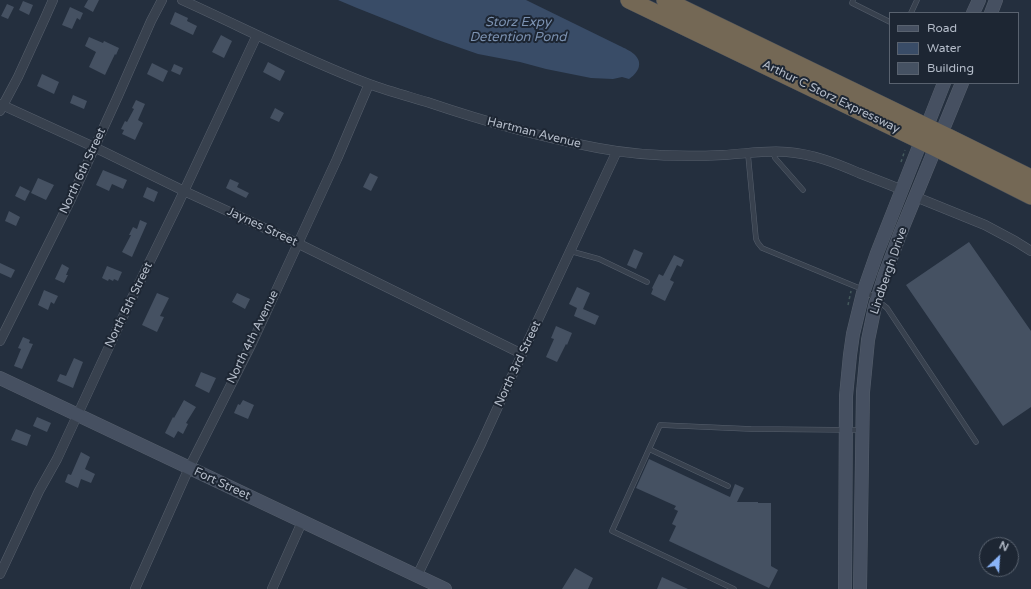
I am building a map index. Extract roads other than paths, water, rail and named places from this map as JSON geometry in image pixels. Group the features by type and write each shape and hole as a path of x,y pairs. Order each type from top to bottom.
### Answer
{"highway":[{"name":"Arthur C Storz Expressway","path":"629,0 931,137 1031,178"},
{"name":"Arthur C Storz Expressway","path":"665,0 931,137 1031,196"}],"street":[{"path":"1,107 18,77 53,0"},
{"name":"North 6th Street","path":"0,341 71,199 151,21 162,0"},
{"name":"Hartman Avenue","path":"182,0 310,60 369,84 452,111 518,130 578,144 637,154 682,156 773,152 806,154 902,190"},
{"path":"974,12 979,0"},
{"path":"991,12 996,0"},
{"name":"North 5th Street","path":"0,574 39,491 57,458 257,35"},
{"name":"North 4th Avenue","path":"134,589 189,468 252,343 337,159 369,84"},
{"name":"Lindbergh Drive","path":"860,589 863,392 866,354 871,322 884,277 916,197 944,84"},
{"name":"Lindbergh Drive","path":"844,589 846,396 850,355 857,314 877,253 902,190 961,84"},
{"name":"Jaynes Street","path":"1,107 94,147 184,191 297,243 522,354"},
{"name":"North 3rd Street","path":"417,576 481,444 617,151"},
{"path":"916,197 985,225 1031,251"},
{"name":"Fort Street","path":"0,378 445,589"},
{"path":"272,589 302,522"}],"lane":[{"path":"853,0 852,3 889,22"},
{"path":"911,12 917,0"},
{"path":"773,152 775,158 803,190"},
{"path":"748,154 756,238 758,243 762,248 864,290 890,311 976,442"},
{"path":"570,251 599,259 647,282"},
{"path":"734,589 612,531 660,425 751,429 862,430"},
{"path":"650,449 728,486"}],"water":[{"name":"Storz Expy Detention Pond","path":"338,0 526,0 634,54 639,61 639,68 629,79 622,77 613,79 591,78 478,54 435,39"}]}
